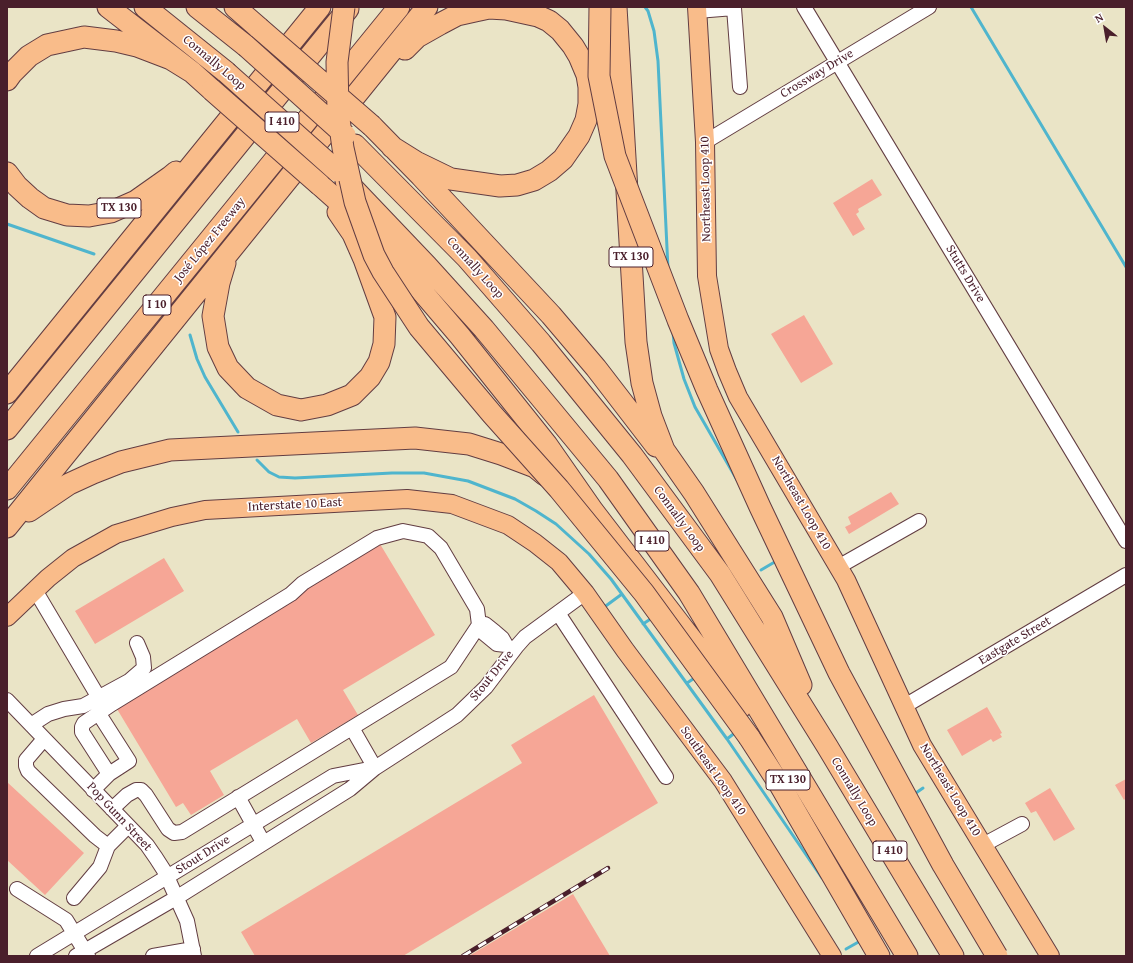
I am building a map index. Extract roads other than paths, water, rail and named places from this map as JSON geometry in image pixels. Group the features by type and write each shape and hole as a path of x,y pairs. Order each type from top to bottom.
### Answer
{"highway":[{"path":"108,7 192,72"},
{"name":"Connally Loop","path":"145,7 226,72 337,171 428,266 474,318 608,479 689,593 907,956"},
{"name":"Connally Loop","path":"197,7 246,46 356,145 467,258 541,343 632,455 720,574 827,746 953,956"},
{"path":"304,27 314,7"},
{"name":"TX 130","path":"7,173 25,194 44,208 67,215 89,216 111,212 136,201 170,178 220,130 320,7"},
{"path":"344,7 337,62 338,112 343,148 355,202 374,255 383,272 419,327 492,414 559,489 644,593 749,737 780,785 879,956"},
{"path":"7,429 350,7"},
{"name":"José López Freeway","path":"7,489 399,7"},
{"path":"7,528 427,7"},
{"path":"600,7 599,76 614,156 706,390 839,673 943,865 997,956"},
{"name":"TX 130","path":"616,7 636,342 641,376 651,416 664,450 694,493 772,617 827,746"},
{"path":"237,8 372,126 421,176 551,314 596,368 694,493"},
{"path":"360,91 417,37 457,15 489,8 506,9 544,18 560,30 579,56 587,75 589,87 589,104 586,120 579,136 563,159 549,171 534,180 517,185 500,186 451,179 416,162 392,147"},
{"name":"TX 130","path":"7,80 29,56 47,45 84,37 116,40 171,59 192,72 366,227 460,336 547,445 593,511 698,648 758,734 803,804 896,956"},
{"path":"7,393 220,130"},
{"path":"227,256 219,283 213,316 218,347 228,368 247,388 276,405 301,410 327,405 352,395 370,378 379,362 384,344 384,317 364,259 353,234 320,185"},
{"path":"7,528 39,503 69,484 121,462 170,450 415,438 469,444 535,467 593,511"}],"main road":[{"name":"Northeast Loop 410","path":"697,9 705,142 707,276 720,349 727,371 738,397 846,580 922,746 1050,956"},
{"name":"Interstate 10 East","path":"7,617 35,590 73,558 116,534 172,517 205,510 407,499 452,504 508,525 535,543 559,562 585,593"},
{"name":"Southeast Loop 410","path":"585,593 625,650 724,781 832,956"}],"street":[{"name":"Stutts Drive","path":"804,7 1126,541"},
{"name":"Crossway Drive","path":"705,142 930,7"},
{"path":"697,9 734,8 740,87"},
{"path":"838,567 919,522"},
{"path":"109,774 82,732 84,723 112,704 291,594 303,583 377,538 403,531 428,536 440,548 476,609 482,626 502,638 510,648"},
{"name":"Eastgate Street","path":"903,707 1126,575"},
{"path":"35,590 99,698"},
{"name":"Stout Drive","path":"83,954 176,898 263,842 350,789 374,768 457,715 486,687 510,648 585,593"},
{"path":"558,613 666,777"},
{"path":"112,810 128,795 136,790 140,790 146,795 168,829 174,833 182,832 451,667 482,626"},
{"path":"31,726 48,714 64,709 83,706 129,681 144,668 144,657 137,644"},
{"name":"Pop Gunn Street","path":"7,700 128,826 156,858 168,878 187,922 193,952"},
{"path":"93,790 109,774 129,761 99,714"},
{"path":"352,728 374,768"},
{"path":"44,739 26,760 28,771 95,836 108,846"},
{"name":"Stout Drive","path":"37,956 168,878 253,824 333,776 374,768"},
{"path":"238,797 263,842"},
{"path":"983,845 1022,824"},
{"path":"74,898 100,867 108,846 128,826"},
{"path":"17,889 66,920 74,933 83,954"},
{"path":"153,956 193,952"}],"waterway":[{"path":"645,7 648,11 654,31 658,61 668,269"},
{"path":"971,7 1126,267"},
{"path":"7,224 94,254"},
{"path":"673,332 674,343 684,379 695,407 737,480"},
{"path":"190,335 197,359 205,377 238,432"},
{"path":"257,460 269,472 279,477 295,478 392,473 424,473 468,481 515,499 556,524 589,554 611,579 727,739 822,878"},
{"path":"761,570 778,560"},
{"path":"603,608 622,594"},
{"path":"643,624 652,618"},
{"path":"687,683 696,677"},
{"path":"727,739 736,732"},
{"path":"913,795 923,788"},
{"path":"846,949 862,940"}],"railway":[{"path":"463,956 608,868"}]}
